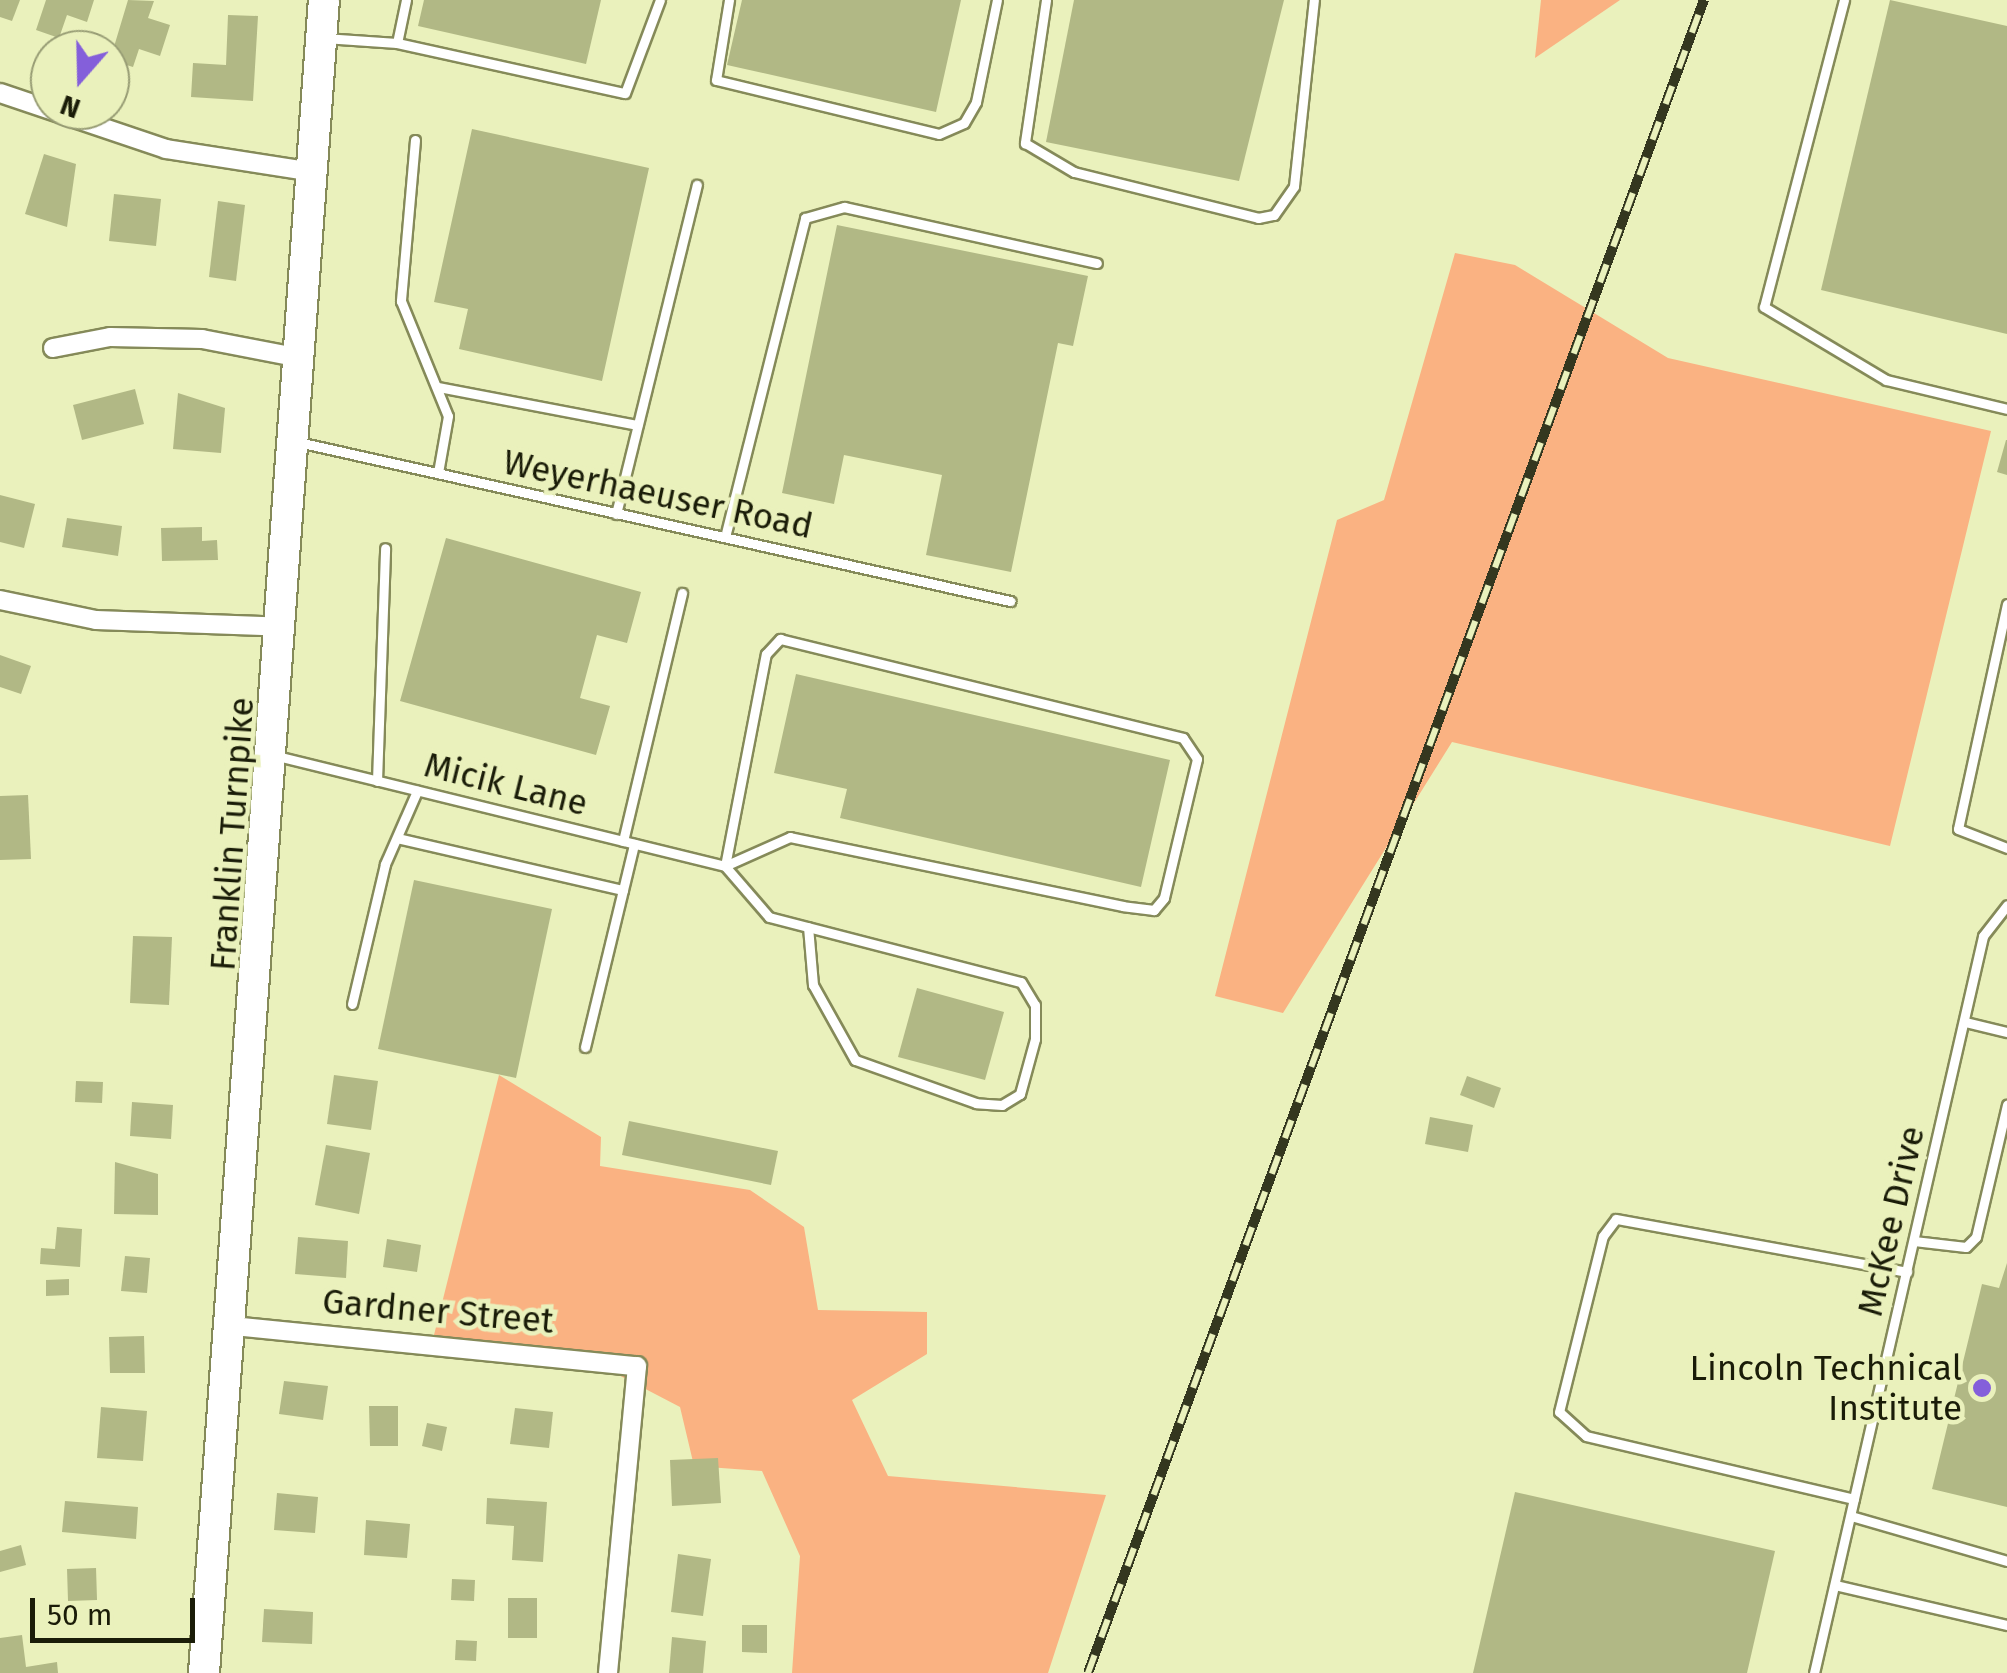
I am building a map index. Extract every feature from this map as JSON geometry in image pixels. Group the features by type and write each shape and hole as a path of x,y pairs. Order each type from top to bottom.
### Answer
{"main road":[{"name":"Franklin Turnpike","path":"204,1673 275,756 324,0"}],"street":[{"path":"0,93 166,150 313,172"},
{"path":"53,348 110,337 202,339 301,358"},
{"path":"0,600 96,620 283,627"},
{"name":"Gardner Street","path":"233,1326 637,1366 608,1673"}],"lane":[{"path":"396,43 406,0"},
{"path":"321,38 396,43 625,93 660,0"},
{"path":"730,0 716,80 938,134 964,124 976,102 996,0"},
{"path":"1046,0 1025,142 1074,172 1258,218 1274,215 1294,186 1314,0"},
{"path":"1844,0 1764,307 1886,380 2007,409"},
{"path":"415,140 401,301 438,387 449,447 438,473"},
{"path":"616,514 697,185"},
{"path":"726,537 805,218 844,207 1098,263"},
{"path":"438,387 637,425"},
{"name":"Weyerhaeuser Road","path":"295,442 1010,601"},
{"path":"377,781 385,548"},
{"path":"585,1047 623,890 629,843 682,593"},
{"path":"2007,604 1958,829 2007,848"},
{"path":"780,639 1183,738 1197,759 1154,910 823,840 790,837 724,866 766,654 780,639"},
{"name":"Micik Lane","path":"275,756 724,866"},
{"path":"352,1004 397,838 417,791"},
{"path":"397,838 623,890"},
{"path":"724,866 769,917 808,927 1021,982 1035,1022 1020,1094 1002,1105 976,1103 855,1060 813,985 808,927"},
{"name":"McKee Drive","path":"1814,1673 1984,936 2007,905"},
{"path":"1965,1022 2007,1032"},
{"path":"1914,1240 1966,1247 1976,1237 2007,1106"},
{"path":"1854,1499 1586,1436 1559,1412 1603,1236 1616,1219 1907,1272"},
{"path":"1850,1516 2007,1562"},
{"path":"1835,1585 2007,1625"}],"shaded area":[{"path":"1541,0 1620,0 1535,58"},
{"path":"1455,253 1515,265 1668,358 1991,431 1890,846 1452,742 1283,1013 1215,996 1337,520 1384,500"},
{"path":"499,1075 601,1137 600,1166 750,1190 804,1227 818,1310 927,1312 927,1354 852,1400 888,1476 1106,1495 1048,1673 792,1673 800,1556 762,1471 694,1466 680,1407 609,1370 431,1347"}],"building":[{"path":"0,0 20,0 12,21 0,17"},
{"path":"46,0 94,0 87,22 67,15 62,30 36,30"},
{"path":"128,0 154,1 148,18 170,25 160,56 139,49 133,67 130,30 119,30"},
{"path":"424,0 601,0 586,64 418,26"},
{"path":"742,0 961,0 936,112 727,65"},
{"path":"1074,0 1284,0 1239,181 1046,142"},
{"path":"1890,0 2007,26 2007,334 1821,290"},
{"path":"228,15 258,16 253,101 191,97 193,63 226,65"},
{"path":"472,129 649,168 602,381 459,349 468,309 434,302"},
{"path":"44,154 76,164 67,227 25,214"},
{"path":"114,194 161,199 156,246 109,241"},
{"path":"218,201 245,205 236,281 209,277"},
{"path":"837,225 1088,276 1073,346 1058,343 1011,572 926,555 942,475 844,455 834,504 782,493"},
{"path":"135,389 144,424 82,440 73,405"},
{"path":"178,393 225,408 221,453 173,449"},
{"path":"2007,440 2007,475 1997,472"},
{"path":"0,495 35,504 24,548 0,542"},
{"path":"67,518 122,526 118,556 62,547"},
{"path":"202,527 202,541 217,540 218,560 162,561 161,528"},
{"path":"446,538 641,592 627,643 597,635 580,698 610,706 596,755 400,701"},
{"path":"0,655 31,666 21,694 0,687"},
{"path":"796,674 1170,760 1141,887 840,818 847,789 774,773"},
{"path":"28,795 31,859 0,860 0,796"},
{"path":"414,880 552,909 516,1078 378,1049"},
{"path":"133,936 172,937 169,1005 130,1003"},
{"path":"917,988 1004,1012 985,1080 898,1057"},
{"path":"334,1075 378,1081 371,1130 327,1124"},
{"path":"1467,1076 1501,1088 1494,1108 1460,1095"},
{"path":"76,1081 103,1082 102,1103 75,1102"},
{"path":"132,1102 173,1105 171,1139 130,1136"},
{"path":"1430,1117 1473,1125 1468,1152 1425,1144"},
{"path":"629,1121 778,1151 771,1185 622,1155"},
{"path":"326,1145 370,1153 359,1214 315,1205"},
{"path":"115,1162 158,1174 158,1215 114,1214"},
{"path":"57,1227 82,1229 80,1267 40,1264 41,1248 55,1249"},
{"path":"298,1237 348,1241 346,1278 295,1274"},
{"path":"387,1239 421,1245 417,1272 383,1267"},
{"path":"125,1256 150,1258 147,1293 121,1291"},
{"name":"Lincoln Technical Institute","path":"2007,1263 2007,1507 1932,1489 1982,1284 1999,1288"},
{"path":"69,1279 69,1295 46,1296 46,1280"},
{"path":"144,1336 145,1373 110,1373 109,1337"},
{"path":"284,1381 328,1386 323,1420 279,1414"},
{"path":"369,1406 398,1406 398,1446 370,1446"},
{"path":"101,1407 147,1411 143,1461 97,1458"},
{"path":"515,1408 553,1412 549,1448 510,1444"},
{"path":"427,1423 447,1427 442,1451 422,1446"},
{"path":"718,1458 721,1503 672,1506 670,1460"},
{"path":"1515,1492 1775,1551 1747,1673 1473,1673"},
{"path":"277,1493 318,1497 315,1533 274,1530"},
{"path":"487,1498 547,1502 543,1562 512,1560 514,1526 486,1524"},
{"path":"65,1501 138,1507 136,1539 62,1532"},
{"path":"366,1520 410,1524 407,1558 364,1555"},
{"path":"21,1545 26,1565 0,1572 0,1551"},
{"path":"678,1554 711,1559 703,1616 671,1612"},
{"path":"96,1568 97,1600 68,1601 67,1569"},
{"path":"452,1579 475,1580 474,1601 451,1600"},
{"path":"508,1598 537,1598 537,1638 508,1638"},
{"path":"264,1609 313,1612 312,1644 262,1642"},
{"path":"742,1625 767,1625 767,1653 742,1652"},
{"path":"22,1635 26,1667 57,1662 58,1673 0,1673 0,1638"},
{"path":"672,1637 706,1641 703,1673 669,1673"},
{"path":"456,1640 477,1641 476,1661 455,1660"}],"railway":[{"path":"1088,1673 1704,0"}],"place":[{"name":"Lincoln Technical Institute","path":"1982,1388"}]}
